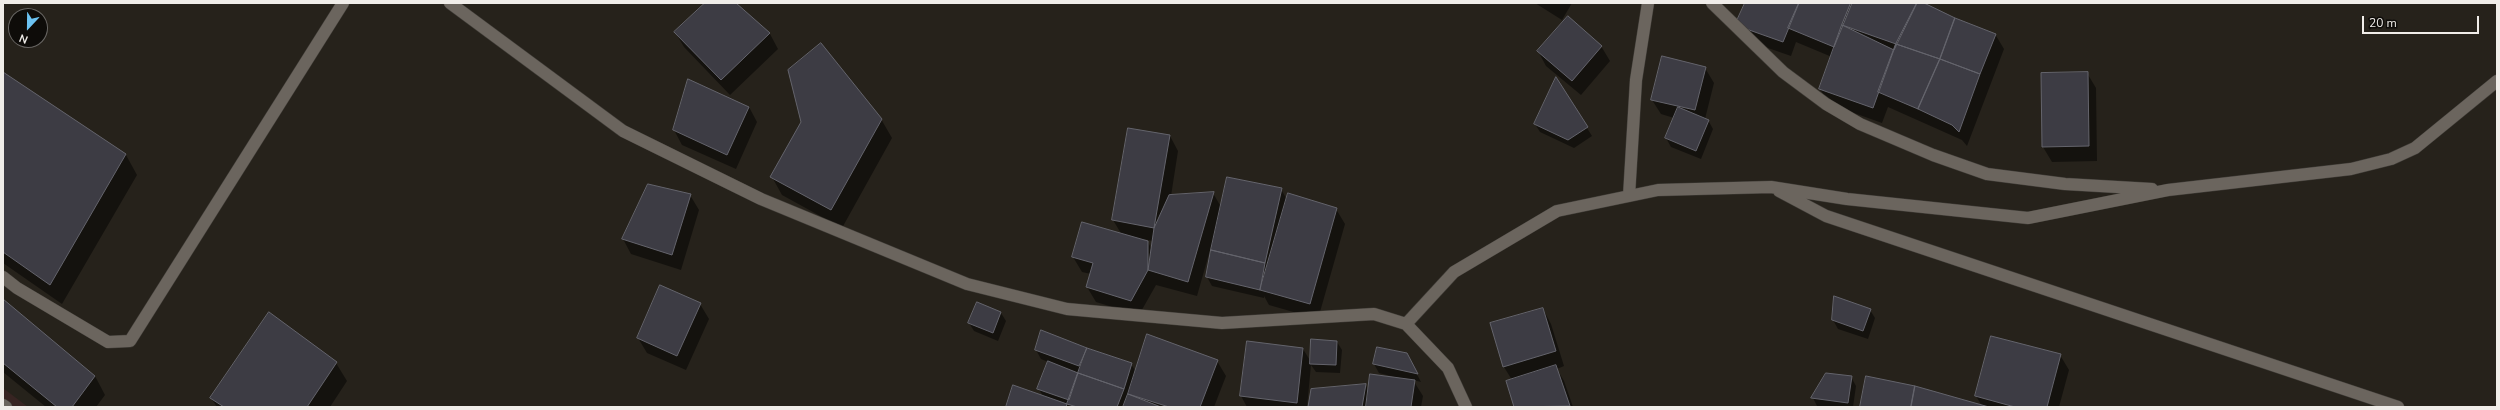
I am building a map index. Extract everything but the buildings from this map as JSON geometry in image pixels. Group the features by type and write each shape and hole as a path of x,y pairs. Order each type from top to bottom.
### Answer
{"street":[{"path":"3,277 16,288 108,342 130,341 343,3"},
{"path":"450,3 623,131 761,199 966,284 1067,309 1222,323 1374,314 1406,324 1448,368 1466,407"},
{"path":"1629,196 1636,80 1648,3"},
{"path":"1712,3 1783,72 1826,104 1860,124 1932,156 1986,174 2065,184 2168,190"},
{"path":"1406,324 1454,272 1557,211 1658,190 1771,186 1847,199 2028,218 2168,190 2351,169 2391,159 2415,148 2497,81"},
{"path":"1771,186 1826,216 2398,407"}],"shaded area":[{"path":"3,388 28,407 3,407"}]}
